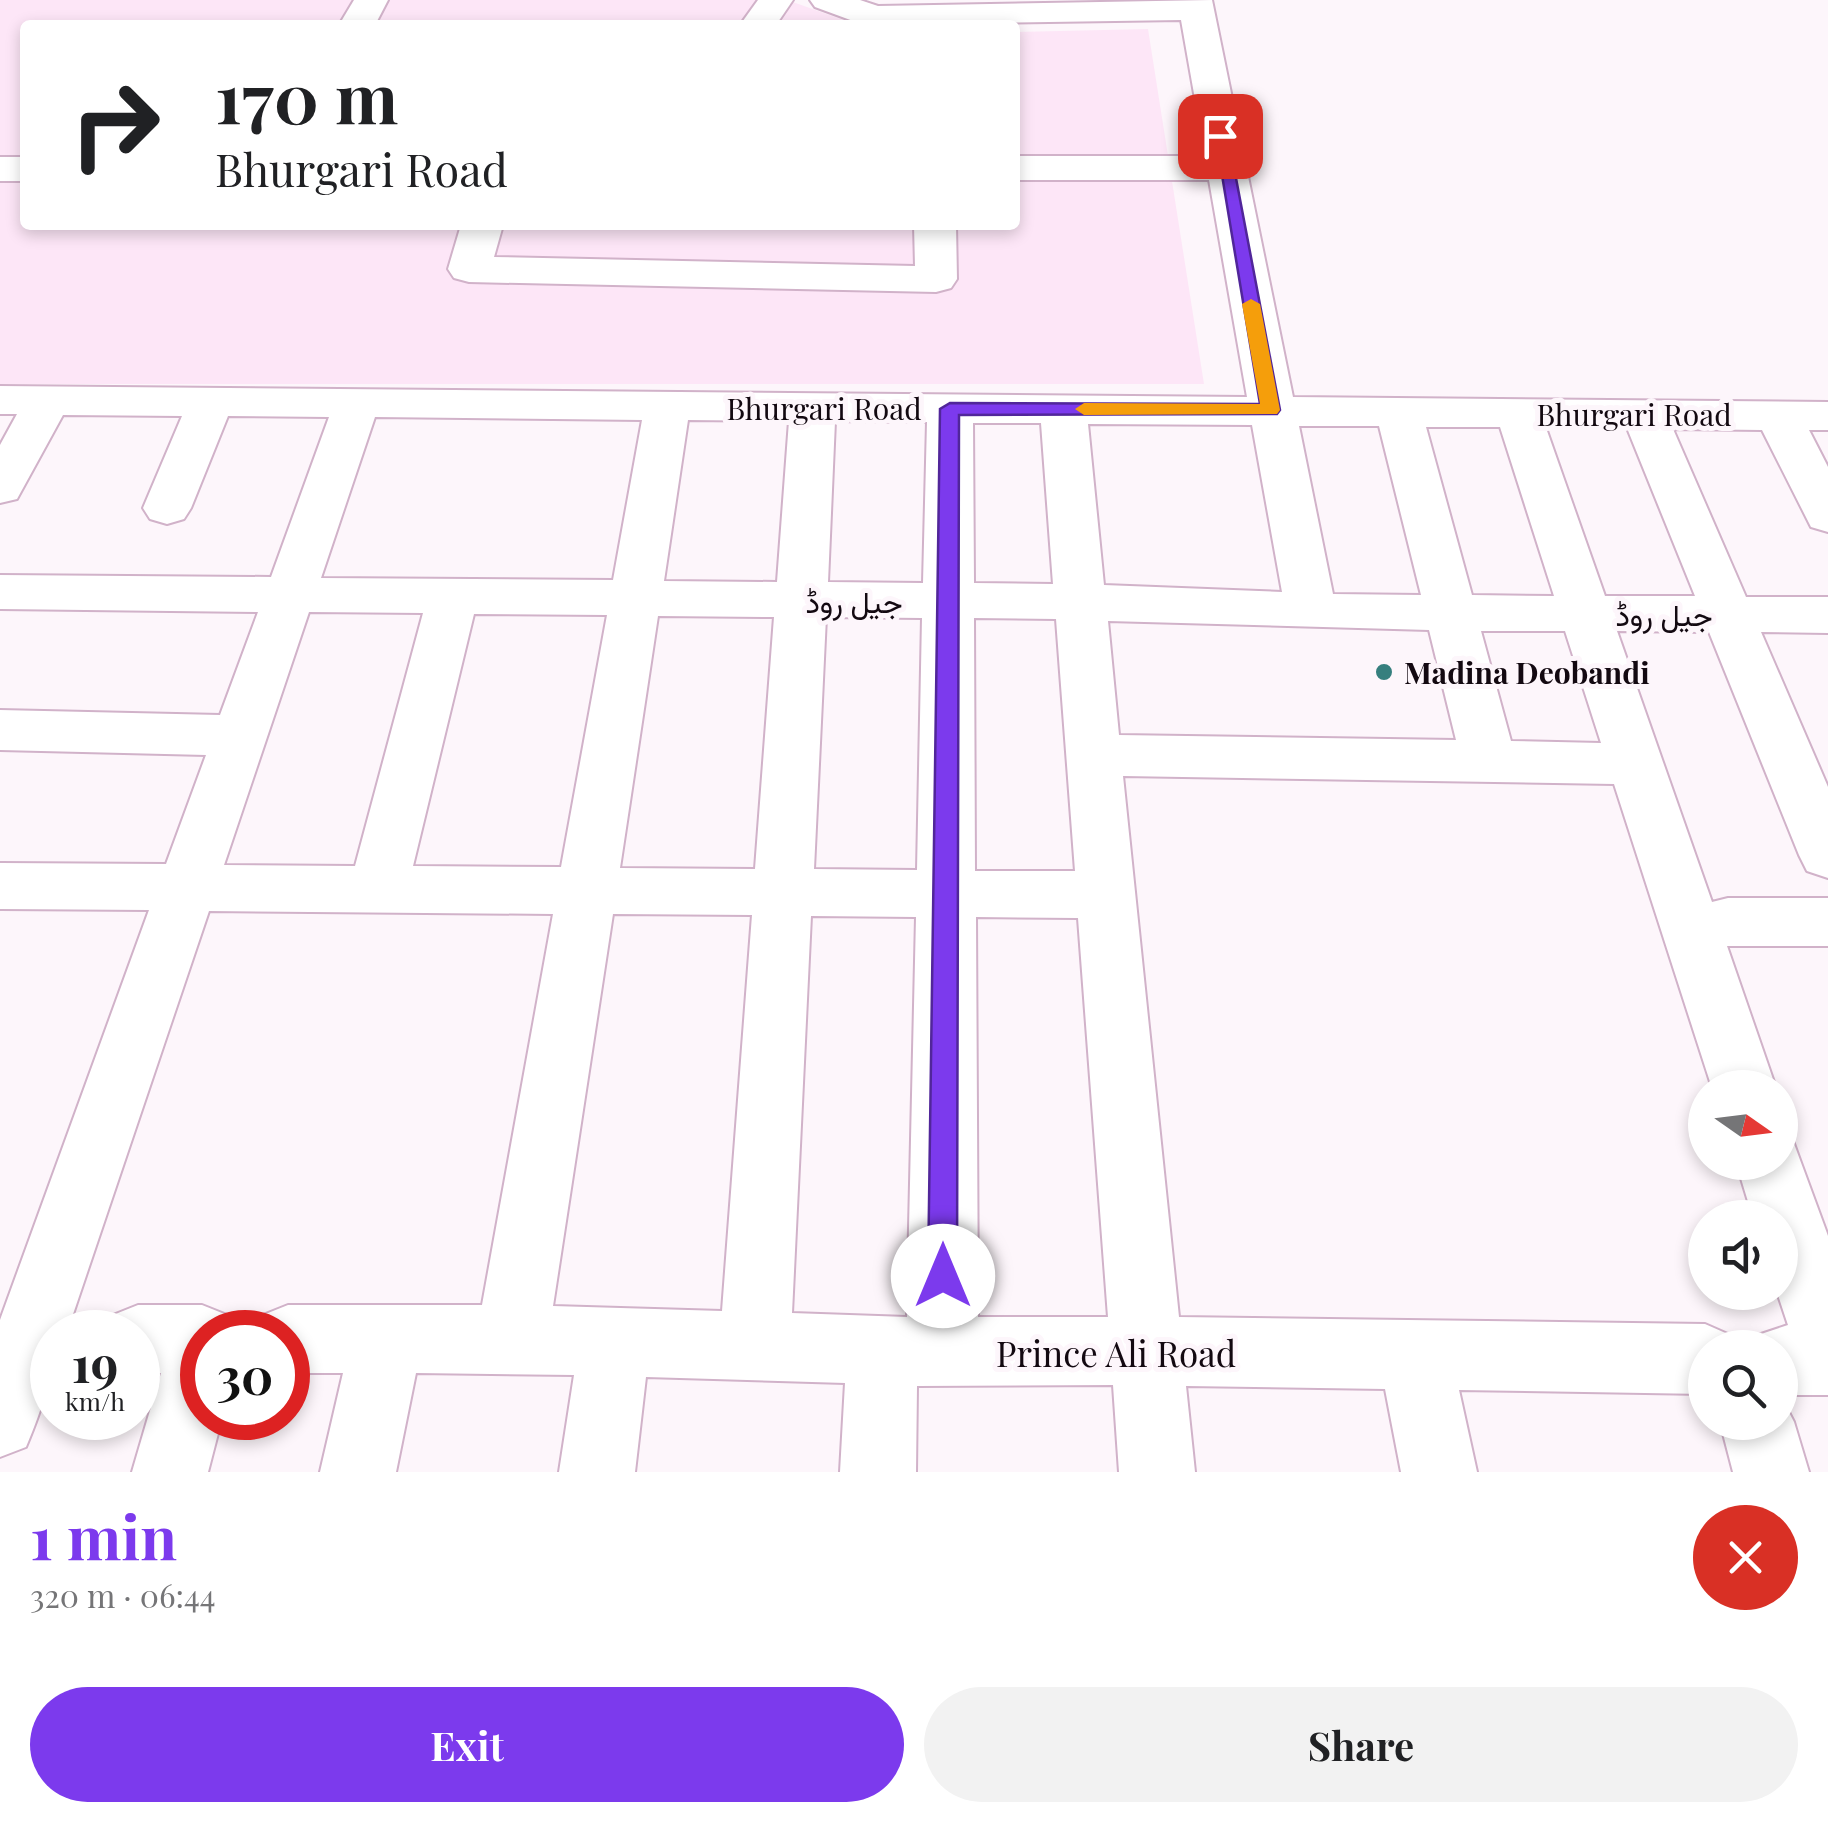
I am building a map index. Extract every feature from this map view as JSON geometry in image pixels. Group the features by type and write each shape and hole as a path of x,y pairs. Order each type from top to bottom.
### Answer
{"street":[{"path":"827,0 874,16 1196,5 1310,611"},
{"path":"1020,168 1226,168"},
{"path":"481,230 469,269 936,279 935,230"},
{"name":"Bhurgari Road","path":"0,400 1828,416"},
{"path":"0,488 48,400"},
{"path":"167,508 211,402"},
{"path":"0,1421 356,403"},
{"path":"512,1339 667,408"},
{"path":"755,1345 813,408"},
{"path":"878,1472 912,1351 946,893 950,409"},
{"path":"1063,409 1083,602 1156,1472"},
{"path":"1399,412 1489,761"},
{"path":"1518,413 1738,1070"},
{"path":"1644,414 1828,854"},
{"path":"1779,416 1828,516"},
{"name":"جیل روڈ","path":"0,592 1083,602 1310,611 1828,615"},
{"path":"378,888 453,597"},
{"path":"0,730 240,736"},
{"path":"1095,755 1635,764"},
{"path":"0,886 1106,895"},
{"path":"1692,931 1728,922 1828,922"},
{"path":"1775,1180 1828,1339"},
{"name":"Prince Ali Road","path":"310,1339 512,1339 912,1351 1688,1359"},
{"path":"358,1472 387,1339"},
{"path":"597,1472 614,1344"},
{"path":"1415,1355 1438,1472"},
{"path":"1798,1360 1828,1360"},
{"path":"170,1472 180,1436"},
{"path":"1761,1440 1771,1472"}],"shaded area":[{"path":"0,0 787,0 844,20 20,20 20,230 1020,230 1020,32 1148,29 1204,384 0,384"}],"slow traffic":[{"path":"1084,409 1270,410 1251,304"}],"place":[{"name":"Madina Deobandi","path":"1384,672"}],"route":[{"path":"943,1276 950,409 1270,410 1220,136"}]}
